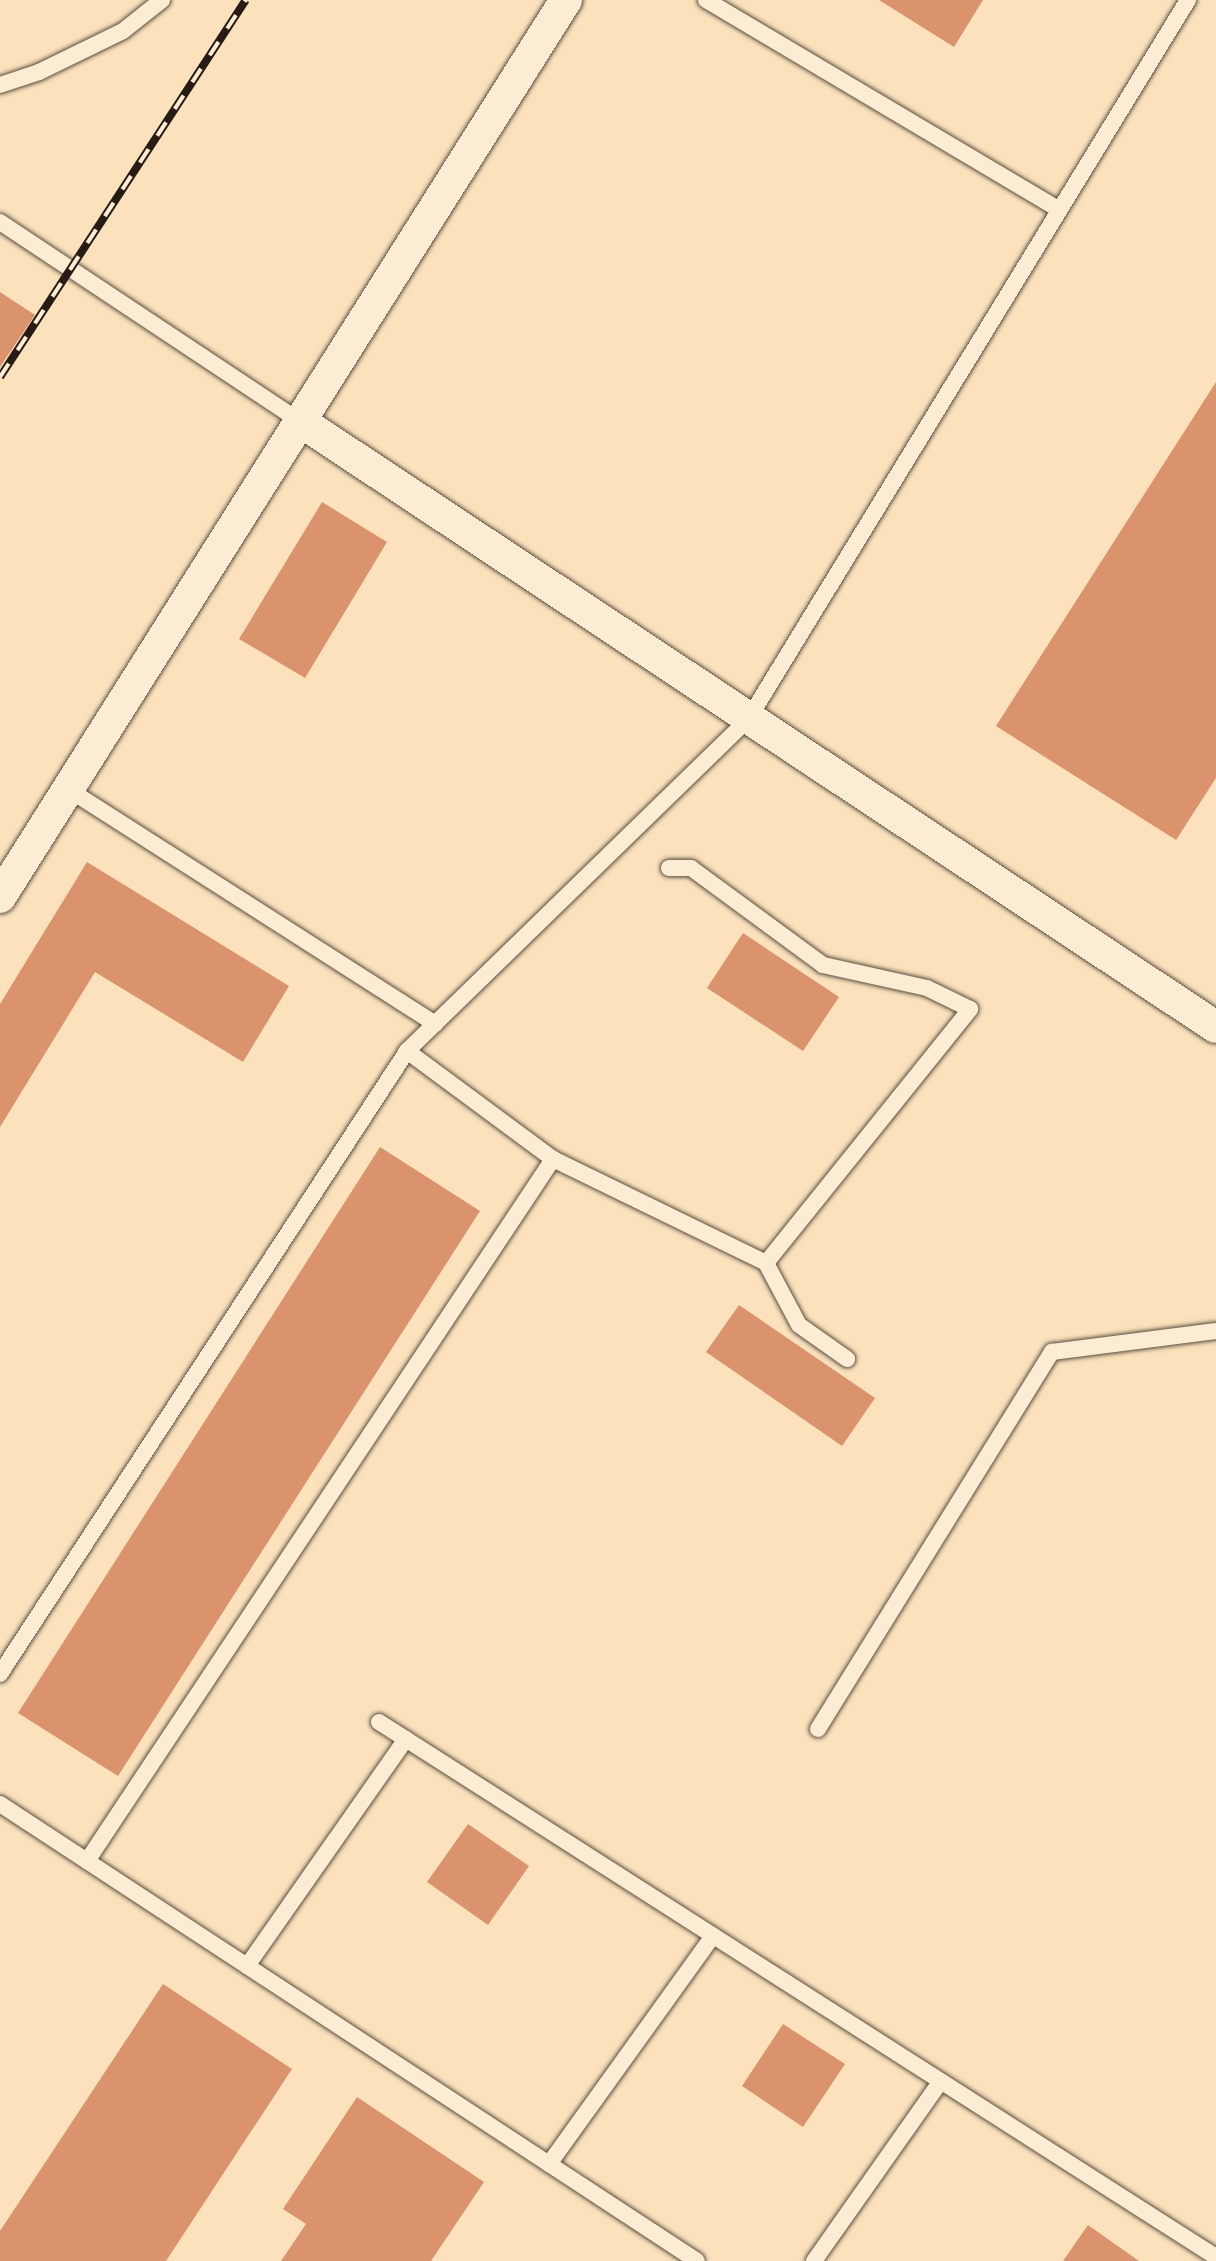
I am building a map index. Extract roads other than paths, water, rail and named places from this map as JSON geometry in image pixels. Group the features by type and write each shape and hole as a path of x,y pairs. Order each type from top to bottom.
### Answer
{"street":[{"path":"0,897 566,0"},
{"path":"300,421 1216,1027"}],"lane":[{"path":"0,85 38,72 123,31 162,0"},
{"path":"706,0 1059,210"},
{"path":"0,1674 407,1051 749,718 1188,0"},
{"path":"0,222 300,421"},
{"path":"68,789 435,1024"},
{"path":"669,868 691,868 823,965 927,988 970,1009 766,1263"},
{"path":"407,1051 553,1159 766,1263 799,1325 848,1359"},
{"path":"87,1861 553,1159"},
{"path":"818,1729 1052,1352 1216,1331"},
{"path":"379,1722 1216,2257"},
{"path":"247,1966 405,1739"},
{"path":"0,1804 697,2261"},
{"path":"549,2164 713,1936"},
{"path":"814,2261 941,2081"}],"railway":[{"path":"0,377 246,0"}]}
